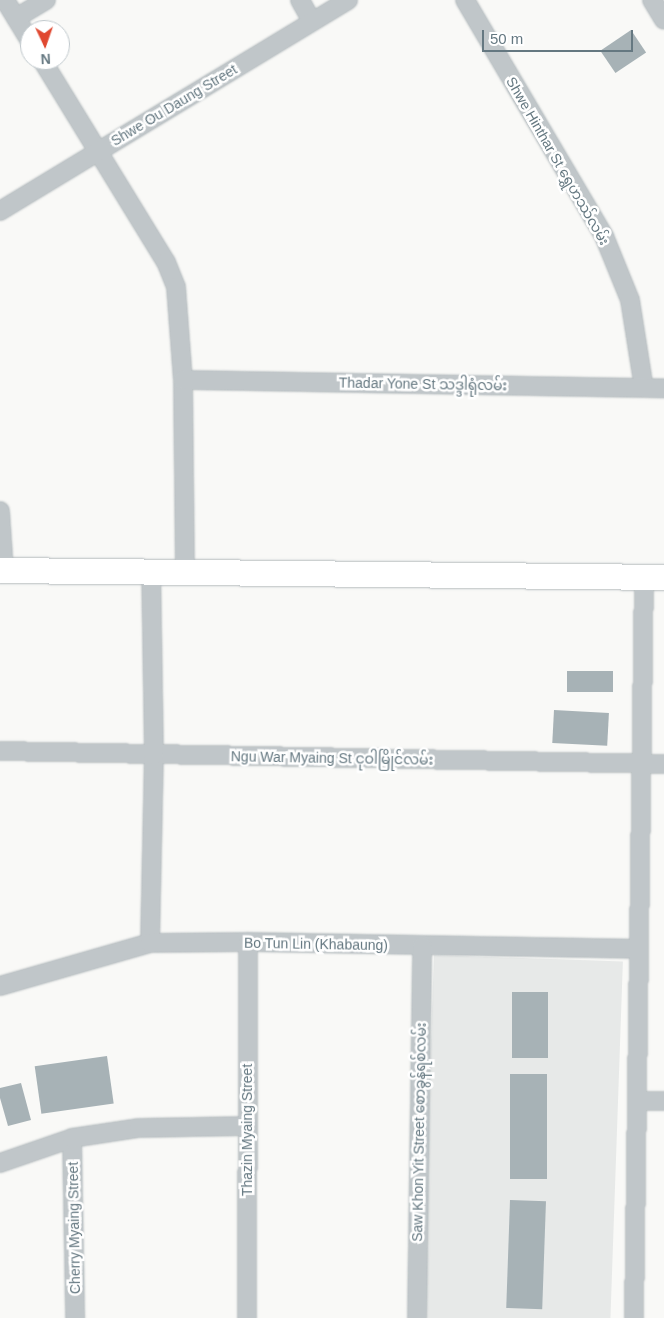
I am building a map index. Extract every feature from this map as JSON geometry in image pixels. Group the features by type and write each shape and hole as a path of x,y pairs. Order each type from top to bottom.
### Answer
{"street":[{"path":"5,0 20,25"},
{"path":"16,18 46,0"},
{"path":"300,0 312,20"},
{"name":"Shwe Ou Daung Street","path":"0,210 348,0"},
{"name":"Shwe Hinthar St ရွှေဟဿ်လမ်း","path":"465,0 604,236 630,300 644,388"},
{"path":"652,0 664,20"},
{"path":"48,70 166,262 176,287 183,380 184,572"},
{"name":"Thadar Yone St သဒ္ဒါရုံလမ်း","path":"183,380 664,388"},
{"path":"0,511 2,570 654,577 641,764 634,1318"},
{"path":"150,944 154,755 151,571"},
{"name":"Ngu War Myaing St ငုဝါမြိုင်လမ်း","path":"0,751 664,764"},
{"name":"Bo Tun Lin (Khabaung)","path":"0,986 150,944 248,942 639,949"},
{"name":"Thazin Myaing Street","path":"247,1318 246,1126 248,942"},
{"name":"Saw Khon Yit Street စောခွန်ရစ်လမ်း","path":"417,1318 422,946"},
{"path":"637,1101 664,1101"},
{"path":"0,1163 72,1138 139,1128 246,1126"},
{"name":"Cherry Myaing Street","path":"72,1138 75,1318"}],"shaded area":[{"path":"434,955 623,962 610,1318 421,1318"}],"building":[{"path":"631,30 646,52 615,73 600,51"},
{"path":"567,671 613,671 613,692 567,692"},
{"path":"554,710 609,713 607,746 552,743"},
{"path":"512,992 548,992 548,1058 512,1058"},
{"path":"107,1056 114,1104 41,1114 35,1066"},
{"path":"510,1074 547,1074 547,1179 510,1179"},
{"path":"21,1083 31,1120 8,1126 0,1098 0,1088"},
{"path":"510,1200 546,1201 542,1309 506,1308"}]}
